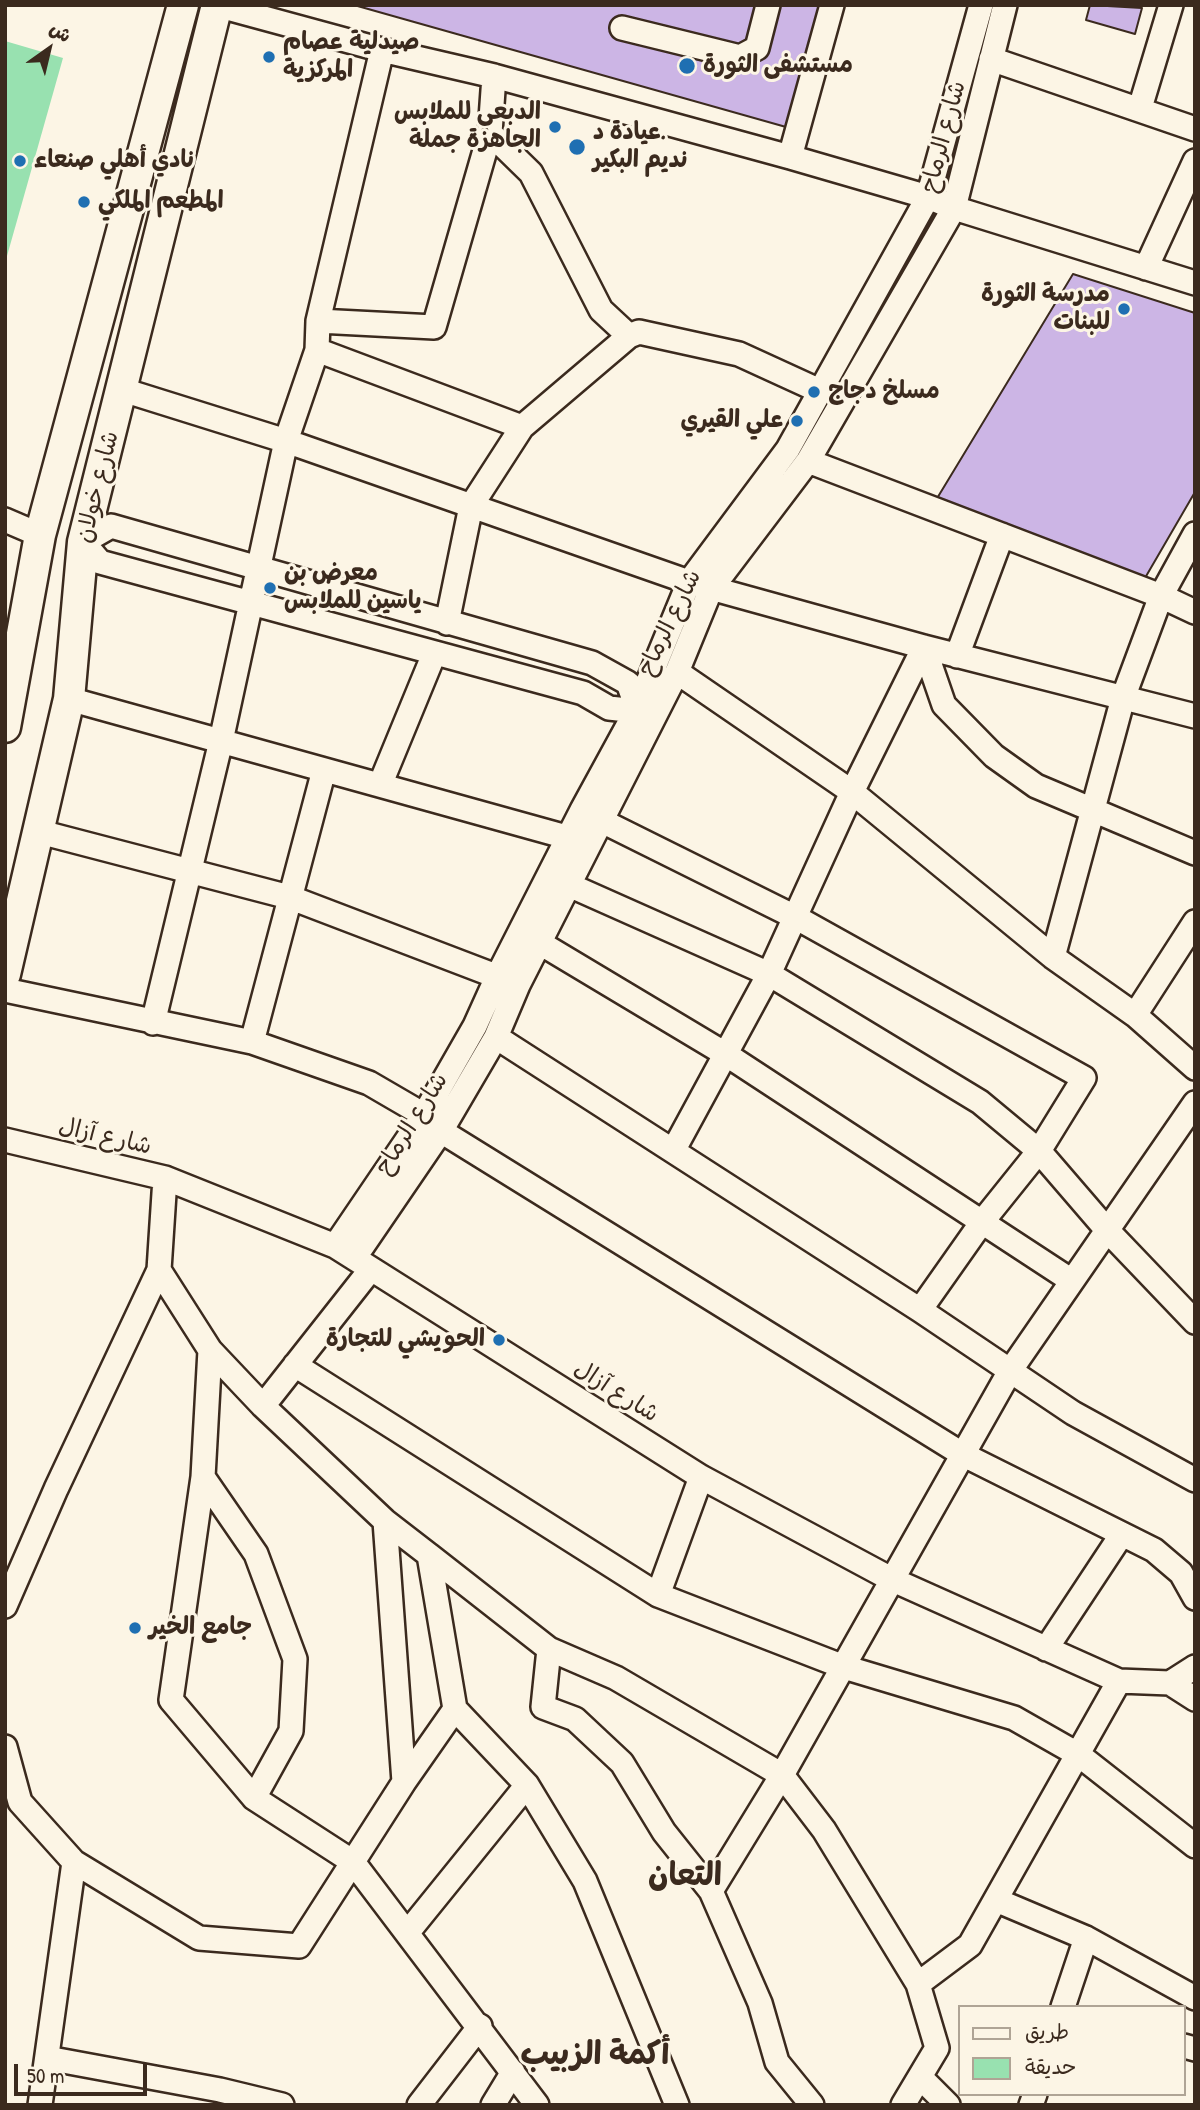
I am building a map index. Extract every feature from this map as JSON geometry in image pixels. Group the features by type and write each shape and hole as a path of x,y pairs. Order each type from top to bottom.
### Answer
{"main road":[{"name":"شارع خولان","path":"5,727 9,691 40,535 183,5"},
{"name":"شارع خولان","path":"5,974 69,699 83,542 217,5"},
{"path":"40,535 83,542"}],"street":[{"path":"217,5 382,50 494,76 790,157 928,197 954,208 1195,283"},
{"path":"622,29 740,57 750,54 761,40 768,5"},
{"path":"790,157 832,5"},
{"name":"شارع الرماح","path":"354,1257 441,1131 496,1037 518,985 602,821 643,718 688,582 788,449 928,197 981,5"},
{"name":"شارع الرماح","path":"354,1257 424,1115 475,1026 568,838 643,718 677,672 711,589 808,461 954,208 1006,5"},
{"path":"1140,108 1171,5"},
{"path":"153,1023 221,741 286,440 317,350 318,321 382,50"},
{"path":"991,59 1195,129"},
{"path":"318,321 433,327 490,133 494,76"},
{"path":"490,133 531,173 601,310 629,336"},
{"path":"1146,268 1195,161"},
{"path":"447,622 471,506 522,427 629,336 639,332 739,354 822,392"},
{"path":"317,350 522,427"},
{"path":"122,390 286,440 711,589 924,648 1195,716"},
{"path":"808,461 1161,596 1195,612"},
{"path":"5,520 40,535"},
{"path":"111,526 592,663 628,683 643,718 609,708 583,693 100,562 83,542 111,526"},
{"path":"5,532 40,535"},
{"path":"1053,957 1123,698 1161,596 1195,534"},
{"path":"957,656 1002,535"},
{"path":"673,1151 727,1055 797,918 852,792 924,648"},
{"path":"924,648 944,705 994,755 1036,786 1195,853"},
{"path":"380,785 434,654"},
{"path":"677,672 852,792 1053,957 1135,1015 1195,1068"},
{"path":"69,699 590,844"},
{"path":"252,1042 324,770"},
{"path":"602,821 797,918 1084,1078 1039,1151 982,1222 920,1310"},
{"path":"40,832 289,897 498,975 518,985"},
{"path":"569,885 769,974 981,1101 1039,1151 1107,1230 1195,1322"},
{"path":"1135,1015 1195,922"},
{"path":"540,943 727,1055 1073,1281"},
{"path":"5,990 252,1042 369,1083 424,1115 441,1131 962,1454 1154,1550 1181,1573 1195,1598"},
{"path":"496,1037 920,1310 1073,1413 1195,1480"},
{"path":"711,1891 782,1775 1010,1371 1195,1103"},
{"name":"شارع آزال","path":"5,1140 165,1178 354,1257 701,1476 891,1579 1119,1681 1170,1684 1195,1699"},
{"path":"5,1606 159,1270 165,1178"},
{"path":"263,1406 295,1366 354,1257"},
{"path":"159,1270 210,1350 263,1406 385,1521 549,1649 616,1678 782,1775 824,1830 918,1984 937,2048 903,2105"},
{"path":"210,1350 202,1477 171,1700 254,1798 353,1862 480,2026 537,2105"},
{"path":"295,1366 658,1595 844,1667 1014,1718 1079,1755 1195,1846"},
{"path":"658,1595 701,1476"},
{"path":"202,1477 256,1555 295,1659 290,1731 254,1798"},
{"path":"385,1521 404,1782"},
{"path":"1046,1649 1122,1534"},
{"path":"429,1555 455,1709 527,1785 585,1881 677,2105"},
{"path":"549,1649 543,1707 575,1719 622,1763 664,1832 711,1891 760,2003 777,2062 812,2105"},
{"path":"1170,1684 1195,1667"},
{"path":"918,1984 970,1945 1119,1681"},
{"path":"5,1747 20,1802 74,1862 199,1938 299,1946 404,1782 455,1709"},
{"path":"408,1932 527,1785"},
{"path":"40,2105 74,1862"},
{"path":"996,1900 1086,1938 1195,1998"},
{"path":"1064,2005 1086,1938"},
{"path":"419,2105 480,2026"},
{"path":"47,2057 282,2105"},
{"path":"493,2105 513,2072"},
{"path":"920,2077 948,2105"}],"green space":[{"name":"نادي أهلي صنعاء","path":"5,41 63,58 5,263"}],"building":[{"name":"مستشفى الثورة","path":"354,5 820,5 786,127"},
{"path":"1090,5 1142,8 1135,34 1086,20"},
{"name":"مدرسة الثورة للبنات","path":"1073,274 1195,313 1195,492 1145,578 936,500"}],"place":[{"name":"صيدلية عصام المركزية","path":"269,57"},
{"name":"مستشفى الثورة","path":"687,66"},
{"name":"الدبعي للملابس الجاهزة جملة","path":"555,127"},
{"name":"عيادة د. نديم البكير","path":"577,147"},
{"name":"نادي أهلي صنعاء","path":"20,161"},
{"name":"المطعم الملكي","path":"84,202"},
{"name":"مدرسة الثورة للبنات","path":"1124,309"},
{"name":"مسلخ دجاج","path":"814,392"},
{"name":"علي القيري","path":"797,421"},
{"name":"معرض بن ياسين للملابس","path":"270,588"},
{"name":"الحويشي للتجارة","path":"499,1340"},
{"name":"جامع الخير","path":"135,1628"}],"district":[{"name":"التعان","path":"685,1876"},
{"name":"أكمة الزبيب","path":"595,2055"}]}
